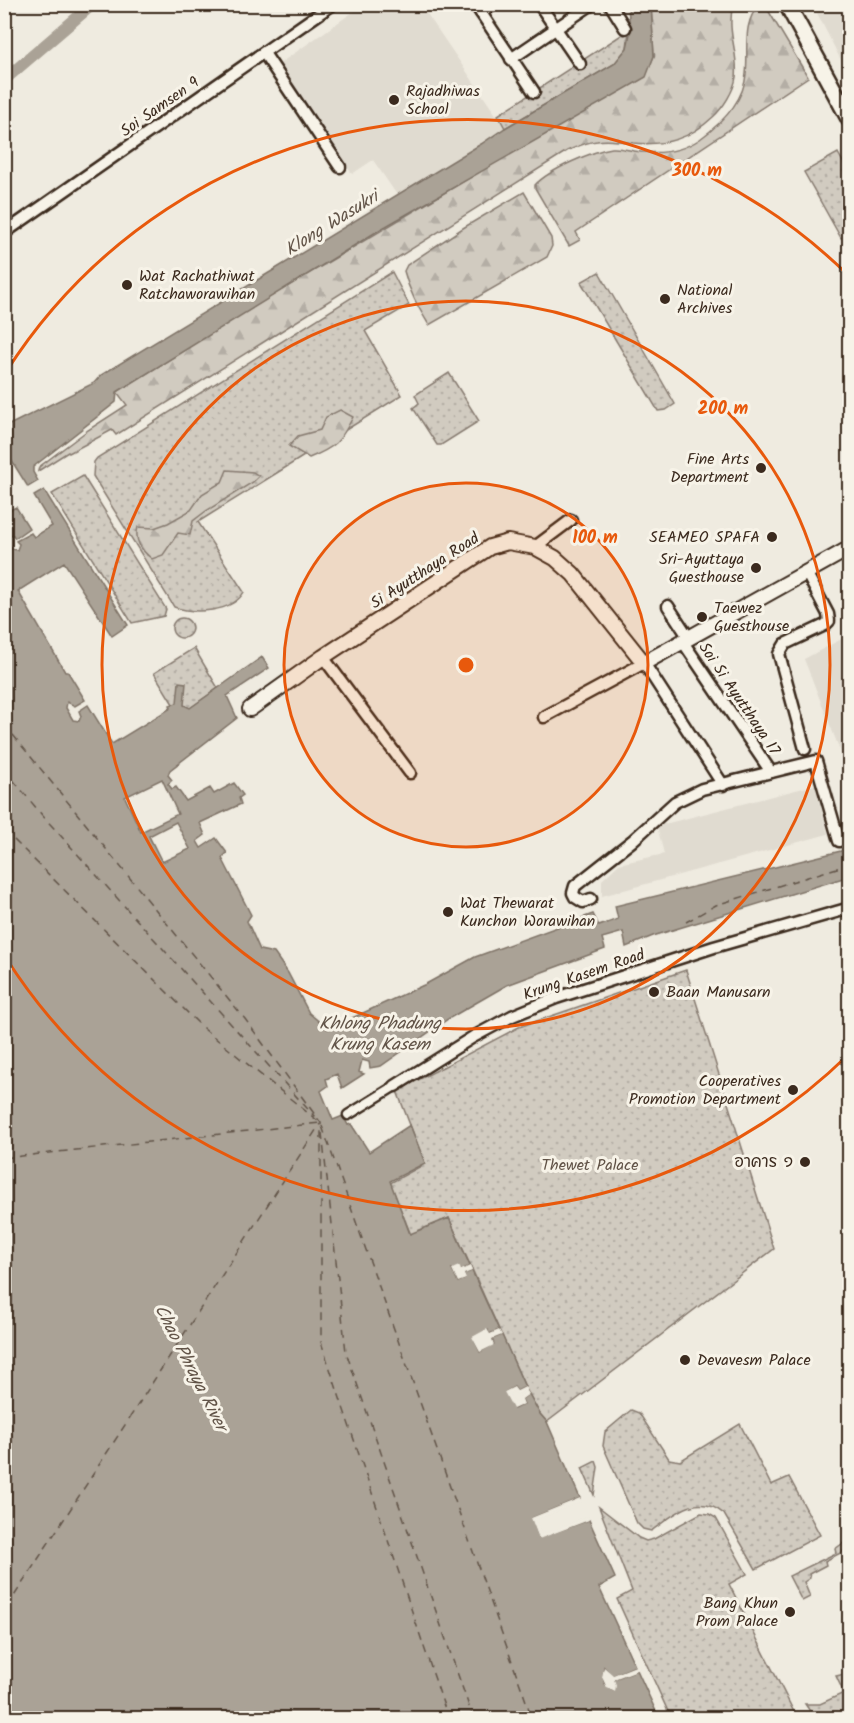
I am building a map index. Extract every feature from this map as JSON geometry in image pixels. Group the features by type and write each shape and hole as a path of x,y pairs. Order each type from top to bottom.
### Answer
{"main road":[{"path":"787,4 849,120"}],"street":[{"name":"Soi Samsen 9","path":"4,233 333,4"},
{"path":"493,4 478,9 534,92"},
{"path":"539,4 580,64"},
{"path":"511,59 591,4"},
{"path":"610,4 625,28"},
{"path":"264,53 340,167"},
{"path":"535,547 572,520"},
{"name":"Si Ayutthaya Road","path":"250,709 323,657 490,547 508,542 535,547 555,558 573,574 644,663"},
{"path":"544,717 849,548"},
{"path":"805,750 779,654 785,644 829,621 828,614 806,572"},
{"name":"Soi Si Ayutthaya 17","path":"668,606 686,640 771,772"},
{"path":"323,657 410,773"},
{"path":"644,663 723,785"},
{"path":"591,900 583,902 575,897 573,893 575,886 632,841 675,802 702,789 816,760 839,841"},
{"name":"Krung Kasem Road","path":"348,1115 473,1037 512,1016 556,998 714,947 849,908"}],"shaded area":[{"name":"Rajadhiwas School","path":"363,5 421,5 505,128 397,195 373,160 352,174 279,64"},
{"path":"814,5 849,5 849,76 816,11"},
{"path":"849,635 849,773 804,659"},
{"path":"815,785 828,834 602,896 602,880 619,864 664,854 657,826"}],"green space":[{"path":"760,4 765,5 808,77 576,232 580,240 569,246 535,185 560,167 604,150 616,148 640,152 666,152 687,146 708,133 731,111 741,94 746,74 748,28 754,11"},
{"path":"651,5 733,5 731,25 736,59 735,82 724,104 704,125 686,136 666,142 645,144 602,140 567,151 116,435 112,430 68,452 38,471 39,467 88,430 127,405 117,392 243,313 523,146 645,77 654,56"},
{"path":"629,30 627,48 614,64 505,128 498,115"},
{"path":"838,153 849,173 850,225 847,237 841,238 804,172"},
{"path":"524,192 551,238 552,246 547,257 429,325 408,285 404,271 407,265"},
{"path":"392,272 409,305 365,331 402,395 198,522 244,592 238,599 222,608 192,611 174,607 93,476 94,462"},
{"path":"599,272 675,404 666,410 658,411 581,282"},
{"path":"449,373 479,421 441,445 437,445 413,408 419,403 415,395"},
{"path":"340,410 353,417 340,438 331,447 309,458 289,446 298,436 320,430 326,417"},
{"path":"227,470 253,472 259,476 193,521 190,535 178,533 163,555 152,559 148,556 138,541 138,527 154,528 191,510 202,494 222,482"},
{"path":"83,476 166,609 164,616 132,623 52,494"},
{"path":"182,618 189,621 192,628 189,635 182,638 175,635 172,628 175,621"},
{"path":"194,648 218,688 190,708 173,704 154,673"},
{"name":"Thewet Palace","path":"686,970 774,1249 547,1422 525,1387 449,1218 411,1235 390,1183 425,1164 397,1091 519,1027"},
{"path":"631,1410 639,1413 669,1459 680,1461 740,1424 771,1485 789,1477 820,1535 756,1569 724,1514 714,1507 695,1505 677,1513 651,1531 643,1529 637,1523 603,1446 605,1432"},
{"path":"596,1461 598,1467 594,1495 582,1468"},
{"path":"599,1507 646,1541 654,1539 701,1513 716,1518 747,1574 729,1584 797,1718 671,1718 617,1599 632,1591"},
{"path":"849,1539 849,1552 846,1550 825,1561 826,1565 809,1574 810,1578 804,1582 810,1597 802,1601 789,1576 836,1553 835,1549"},
{"path":"849,1673 849,1709 824,1718 814,1717 805,1704 820,1704 844,1693 836,1676"}],"water":[{"name":"Klong Wasukri","path":"628,5 651,5 654,56 646,77 381,229 117,392 116,402 33,467 38,481 28,487 10,458 5,461 5,427 94,383 101,375 614,64 627,48 630,34"},
{"path":"44,490 128,625 112,636 64,562 18,591 65,672 68,672 85,700 75,706 67,702 66,708 73,720 79,721 81,716 79,711 88,705 112,744 171,708 170,705 177,703 179,682 186,683 184,705 190,708 262,657 269,668 227,696 237,718 170,770 168,775 172,780 168,784 172,789 176,787 186,801 210,788 214,794 234,783 243,795 239,798 241,804 200,823 205,835 197,841 201,848 216,838 227,853 222,858 251,915 247,921 260,950 274,953 288,973 309,1013 328,1029 426,984 475,957 593,914 599,926 618,919 615,906 849,849 850,876 653,936 626,947 623,932 602,938 605,949 507,985 448,1019 381,1066 370,1068 369,1062 362,1060 359,1072 364,1074 342,1088 337,1074 326,1079 328,1086 321,1091 333,1120 343,1116 348,1125 351,1124 369,1152 410,1125 425,1163 390,1181 410,1234 449,1218 470,1266 461,1270 452,1269 458,1282 465,1279 464,1274 472,1271 499,1330 489,1334 488,1330 473,1337 480,1352 494,1344 492,1339 502,1335 525,1387 517,1391 514,1387 505,1392 514,1409 524,1404 522,1399 529,1394 547,1422 580,1498 532,1518 539,1538 589,1520 615,1578 599,1587 635,1666 612,1676 604,1667 604,1682 614,1691 614,1679 637,1670 659,1718 13,1718 5,1704 4,513 16,507 29,528 15,538 7,534 6,539 12,549 17,550 19,544 16,541 31,533 34,537 52,526 34,496","holes":["162,779 178,814 141,832 125,797","176,822 190,849 162,862 149,836"]}],"pier":[{"path":"459,1266 461,1270 470,1266 472,1271 464,1274 466,1279 458,1282 452,1269"},
{"path":"487,1329 490,1334 499,1330 502,1335 492,1339 494,1345 480,1352 472,1337"},
{"path":"514,1387 517,1391 525,1387 527,1390 518,1394 513,1391 508,1394 515,1405 520,1402 520,1397 527,1391 529,1394 522,1399 524,1404 513,1409 504,1392"},
{"path":"580,1498 581,1501 535,1520 541,1535 588,1517 589,1520 539,1539 531,1518"},
{"path":"638,1665 640,1669 614,1679 615,1692 607,1688 602,1677 604,1667 613,1675"}],"waterway":[{"path":"4,80 93,4"}],"ferry route":[{"path":"4,724 245,1019 321,1123 321,1342 448,1718"},
{"path":"4,769 42,815 315,1117"},
{"path":"4,830 204,1029 318,1121"},
{"path":"686,922 716,905 850,864"},
{"path":"4,1158 320,1123"},
{"path":"7,1607 320,1124"},
{"path":"322,1126 532,1718"},
{"path":"322,1133 346,1352 473,1718"}],"place":[{"name":"Rajadhiwas School","path":"394,100"},
{"name":"Wat Rachathiwat Ratchaworawihan","path":"127,285"},
{"name":"National Archives","path":"665,299"},
{"name":"Fine Arts Department","path":"761,468"},
{"name":"SEAMEO SPAFA","path":"772,537"},
{"name":"Sri-Ayuttaya Guesthouse","path":"756,568"},
{"name":"Taewez Guesthouse","path":"702,617"},
{"name":"Wat Thewarat Kunchon Worawihan","path":"448,912"},
{"name":"Baan Manusarn","path":"654,992"},
{"name":"Cooperatives Promotion Department","path":"793,1090"},
{"name":"อาคาร ๑","path":"805,1162"},
{"name":"Devavesm Palace","path":"685,1360"},
{"name":"Bang Khun Prom Palace","path":"790,1612"}],"water label":[{"name":"Khlong Phadung Krung Kasem","path":"380,1034"},
{"name":"Chao Phraya River","path":"190,1368"}]}
